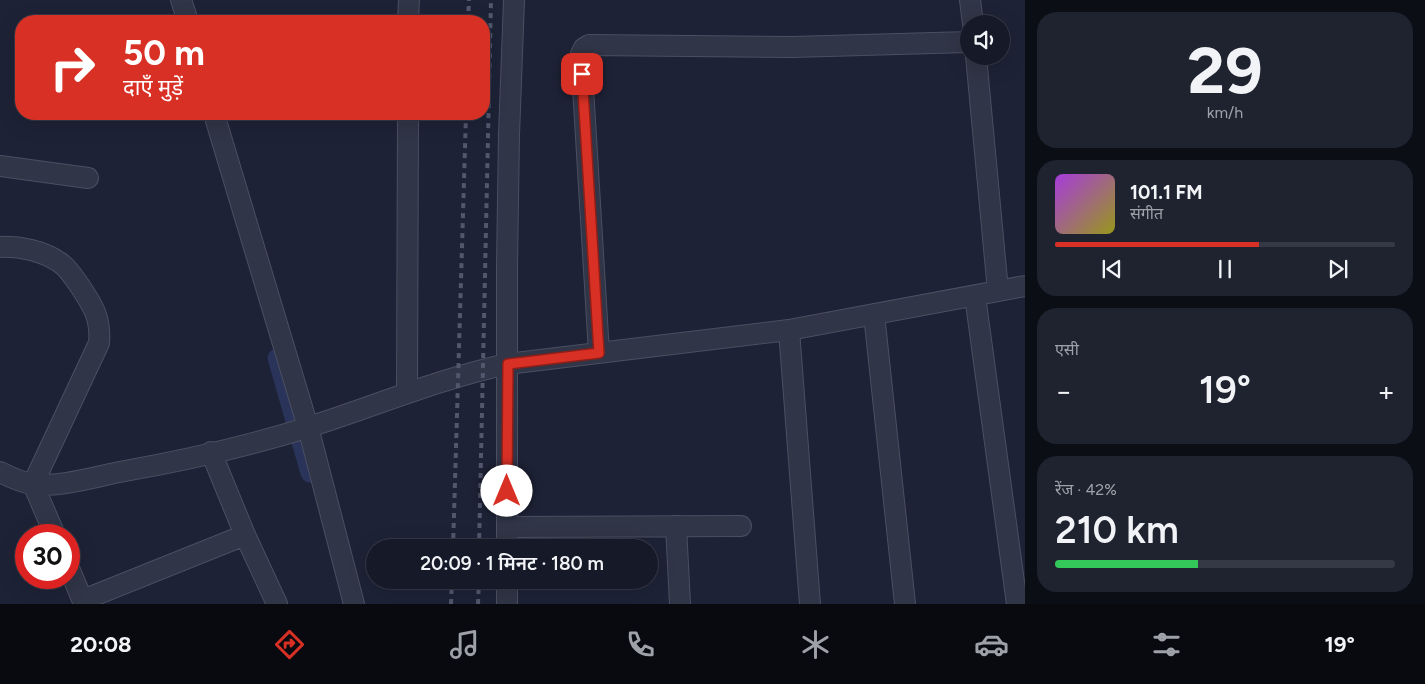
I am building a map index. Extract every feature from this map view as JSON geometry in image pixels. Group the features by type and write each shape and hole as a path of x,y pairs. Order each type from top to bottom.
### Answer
{"street":[{"path":"181,0 186,15"},
{"path":"408,15 409,0"},
{"path":"507,539 508,135 514,0"},
{"path":"970,0 972,15"},
{"path":"599,353 581,54 584,48 589,46 792,47 960,42"},
{"path":"977,65 998,291"},
{"path":"216,120 354,604"},
{"path":"407,393 408,120"},
{"path":"0,166 88,178"},
{"path":"0,247 30,249 60,262 70,272 95,312 100,330 100,343 33,484 50,524"},
{"path":"0,472 17,480 33,484 58,484 157,465 276,437 467,374 508,364 789,330 1025,286"},
{"path":"975,296 1017,604"},
{"path":"874,314 905,604"},
{"path":"789,330 810,604"},
{"path":"211,452 245,535 277,604"},
{"path":"676,526 680,604"},
{"path":"507,527 741,526"},
{"path":"78,589 84,602 245,535"},
{"path":"507,589 507,604"}],"waterway":[{"path":"277,358 310,473"}],"railway":[{"path":"468,15 469,0"},
{"path":"490,46 491,0"},
{"path":"453,539 466,120"},
{"path":"479,539 488,120"},
{"path":"451,604 452,589"},
{"path":"478,604 479,589"}],"route":[{"path":"507,491 508,364 599,353 582,74"}]}
